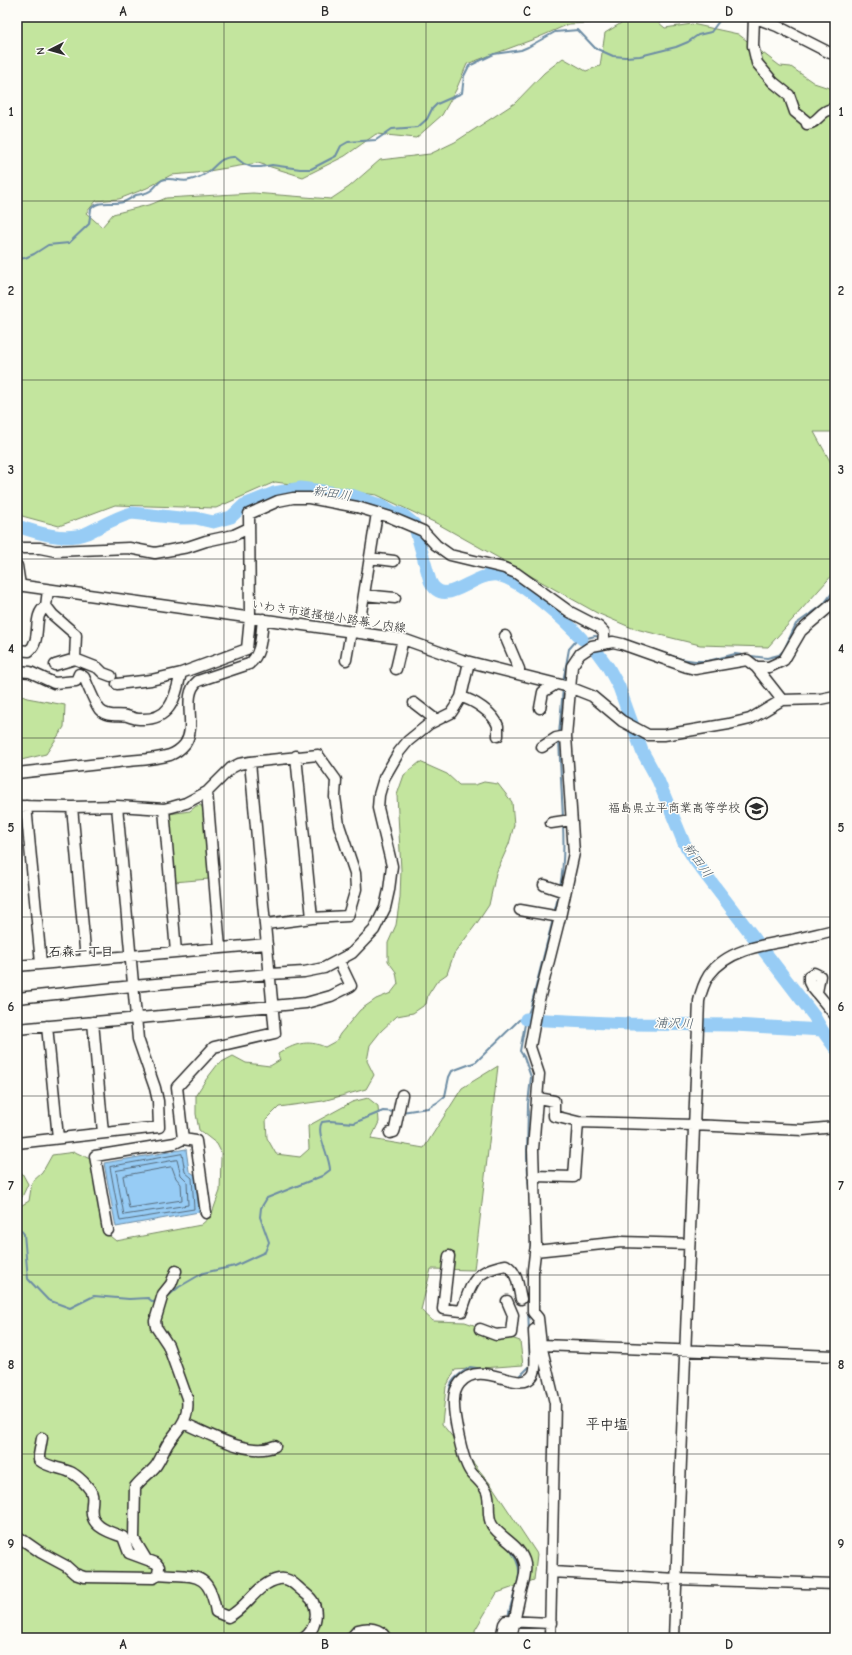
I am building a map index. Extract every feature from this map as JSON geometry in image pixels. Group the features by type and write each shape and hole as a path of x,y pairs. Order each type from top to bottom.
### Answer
{"street":[{"path":"835,54 830,53 777,26 754,17 753,46 757,63 773,82 789,95 792,108 796,114 806,121 807,124 810,124 824,112 835,109"},
{"path":"55,665 76,659 98,668 114,680 151,680 181,673 247,649 250,618 249,514 273,503 293,498 320,499 377,513 423,531 436,545 450,555 516,572 570,612 599,627 602,640"},
{"path":"346,660 355,632 364,595 377,513"},
{"path":"17,548 40,548 54,551 129,548 156,553 188,547 206,541 234,535 249,528"},
{"path":"370,558 394,561"},
{"path":"17,566 18,585"},
{"name":"いわき市道搔槌小路幕ノ内線","path":"18,585 403,639 469,662 563,685 592,696 622,721 648,735 664,736 750,719 782,700"},
{"path":"48,590 46,606 53,615 76,636 76,659"},
{"path":"364,595 395,598"},
{"path":"756,667 769,666 784,660 801,630 835,602"},
{"path":"17,650 26,651 33,647 35,643 40,610 46,606"},
{"path":"17,773 146,759 170,754 176,751 184,744 189,734 191,719 190,691 193,685 198,681 249,664 255,659 263,619"},
{"path":"505,636 519,669 519,674"},
{"path":"396,669 403,639"},
{"path":"511,1638 525,1577 525,1562 515,1547 495,1529 491,1523 487,1492 470,1470 464,1459 455,1417 454,1401 455,1391 468,1376 481,1373 522,1382 534,1374 535,1368 533,1270 535,1251 532,1150 538,1098 539,1074 530,1047 574,853 563,685 572,666 580,654 602,640 622,644 687,668 703,668 747,660 756,667 782,700 820,699 835,696"},
{"path":"17,998 133,986 304,972 324,968 352,953 374,930 385,908 392,866 377,801 384,778 399,752 408,741 424,727 451,713 460,697 469,662"},
{"path":"17,671 25,671 31,678 64,684 76,681 79,674 84,677 100,710 109,715 127,716 138,719 156,717 169,709 175,696 181,673"},
{"path":"540,708 543,692 563,685"},
{"path":"460,697 467,699 485,709 498,726 498,736"},
{"path":"414,703 436,720"},
{"path":"542,747 556,738 566,736"},
{"path":"41,964 21,806 117,806 164,809 186,803 206,792 231,768 250,762 296,756 318,755 336,780 335,797 339,825 355,873 356,889 348,916 312,918 266,924"},
{"path":"296,756 312,918"},
{"path":"183,1139 177,1087 214,1046 275,1033 250,762"},
{"path":"206,792 220,948"},
{"path":"17,1143 159,1127 158,1101 155,1088 138,1039 117,806"},
{"path":"72,807 86,960"},
{"path":"164,809 176,952"},
{"path":"551,824 571,820"},
{"path":"544,885 565,892"},
{"path":"520,910 560,917"},
{"path":"674,1638 698,1001 703,986 709,975 718,965 730,957 749,949 835,930"},
{"path":"17,966 267,944"},
{"path":"17,1029 306,1003 331,996 351,986 339,961"},
{"path":"817,992 835,1015"},
{"path":"93,1022 103,1133"},
{"path":"47,1026 58,1138"},
{"path":"390,1133 394,1132 395,1129 402,1095"},
{"path":"538,1098 554,1101 554,1116 578,1122 803,1130 835,1127"},
{"path":"533,1176 574,1177 578,1122"},
{"path":"108,1230 96,1156 175,1143 183,1139 196,1141 206,1213"},
{"path":"535,1251 622,1242 689,1244"},
{"path":"448,1256 443,1309 462,1310 469,1290 480,1274 482,1272 506,1265 510,1267 517,1279 521,1299"},
{"path":"146,1559 134,1539 135,1487 156,1466 168,1444 187,1416 187,1398 168,1345 156,1327 155,1321 163,1294 171,1284 176,1271"},
{"path":"480,1329 496,1336 510,1333 513,1315 505,1302 533,1298"},
{"path":"533,1312 538,1318 541,1345 555,1403 550,1638"},
{"path":"541,1345 685,1349 770,1355 835,1356"},
{"path":"183,1422 241,1446 261,1450 275,1446"},
{"path":"17,1536 40,1552 66,1566 75,1574 84,1577 154,1578 158,1574 159,1567 156,1563 129,1553 123,1537 104,1529 93,1519 93,1497 87,1486 71,1472 44,1464 39,1460 38,1455 42,1438"},
{"path":"552,1572 676,1579 835,1584"},
{"path":"158,1574 194,1577 203,1580 209,1586 216,1612 228,1617 238,1610 266,1584 278,1579 287,1579 295,1584 313,1601 316,1620 307,1636 304,1638"},
{"path":"501,1638 505,1622 551,1623"},
{"path":"351,1638 358,1630 370,1628 376,1629 384,1634 386,1638"}],"green space":[{"path":"17,17 603,17 590,23 569,24 537,38 467,64 456,90 442,115 416,138 376,134 345,156 303,177 258,163 196,173 171,175 147,188 119,199 96,201 86,213 102,227 113,214 152,204 166,198 253,193 331,199 349,187 380,160 430,154 455,142 515,103 544,73 563,58 586,71 600,66 605,33 631,17 652,17 665,28 692,24 738,34 780,66 791,67 814,83 835,90 835,433 814,432 835,470 835,572 768,647 700,645 632,628 597,613 438,524 377,495 275,482 216,508 115,505 59,526 22,516 17,489"},
{"path":"17,694 27,698 65,705 64,727 46,754 17,761"},
{"path":"420,762 447,774 459,785 475,785 484,782 498,784 512,802 514,825 509,844 496,873 489,905 454,954 447,974 437,981 428,995 426,1004 413,1013 397,1016 381,1031 370,1045 367,1061 374,1075 366,1089 323,1101 279,1107 266,1120 267,1138 276,1154 300,1157 309,1149 308,1126 352,1102 368,1098 378,1106 379,1122 371,1139 424,1148 462,1088 498,1066 474,1270 431,1269 421,1310 433,1321 465,1322 520,1341 523,1365 455,1370 446,1387 442,1424 492,1486 537,1554 534,1580 497,1593 475,1630 476,1638 17,1638 17,1208 29,1201 32,1182 42,1173 52,1155 75,1152 90,1159 98,1176 105,1232 116,1241 201,1225 211,1216 220,1191 221,1152 217,1144 199,1130 196,1114 196,1095 218,1064 233,1056 246,1063 270,1066 280,1060 278,1054 295,1045 312,1043 325,1047 336,1041 360,1010 376,999 391,993 398,984 396,972 388,961 388,943 396,925 400,898 401,870 397,795 404,775"},
{"path":"201,805 204,811 209,879 174,882 169,814 190,811 196,806"},
{"path":"17,1170 22,1173 28,1184 22,1197 17,1201"}],"water":[{"path":"186,1149 189,1171 195,1175 199,1212 116,1227 104,1163"}],"waterway":[{"path":"17,259 25,258 34,254 48,245 69,243 89,224 91,209 98,204 119,203 128,200 136,195 150,191 160,181 165,179 187,181 196,178 207,173 226,158 235,157 244,164 252,167 272,165 311,169 336,156 341,146 348,142 376,140 392,129 418,127 427,119 432,109 437,104 462,93 464,76 469,66 494,54 521,50 555,32 578,30 595,48 613,56 640,56 676,47 688,42 698,35 711,32 722,17"},
{"name":"新田川","path":"17,526 52,536 70,537 87,533 115,519 132,513 180,518 196,518 213,522 231,517 244,505 274,493 301,488 351,495 403,515 414,524 430,581 436,589 443,592 451,591 488,576 497,575 506,578 542,601 582,639"},
{"path":"648,648 681,659 695,661 708,661 735,654 767,658 779,655 784,650 796,624 823,605 835,589"},
{"path":"563,682 569,649 576,641 595,636 601,637"},
{"name":"新田川","path":"597,652 608,667 619,687 642,751 658,780 684,843 696,862 814,1016 835,1048"},
{"path":"559,734 563,688"},
{"path":"559,740 563,818"},
{"path":"560,887 564,840 563,824"},
{"path":"554,913 559,894"},
{"path":"529,1189 527,1158 528,1104 531,1077 524,1057 520,1051 526,1019 531,1006 553,919"},
{"path":"402,1112 428,1108 438,1102 445,1096 449,1077 452,1071 476,1062 519,1020 525,1019"},
{"name":"浦沢川","path":"526,1019 629,1024 735,1025 822,1030"},
{"path":"167,1297 179,1287 203,1273 235,1266 265,1252 269,1242 260,1217 261,1208 267,1198 322,1176 330,1170 321,1138 320,1127 322,1122 330,1121 354,1123 383,1111 396,1112"},
{"path":"17,1228 24,1234 28,1279 48,1300 70,1308 94,1296 129,1299 148,1298 153,1302 157,1301"},
{"path":"530,1255 531,1240"},
{"path":"517,1376 519,1377 530,1366 528,1305 529,1265"},
{"path":"450,1394 453,1381 470,1367 490,1370"},
{"path":"508,1618 517,1585 519,1571 513,1554 509,1548"}],"place":[{"name":"福島県立平商業高等学校","path":"756,808"}],"district":[{"name":"石森一丁目","path":"81,951"},
{"name":"平中塩","path":"607,1424"}]}
